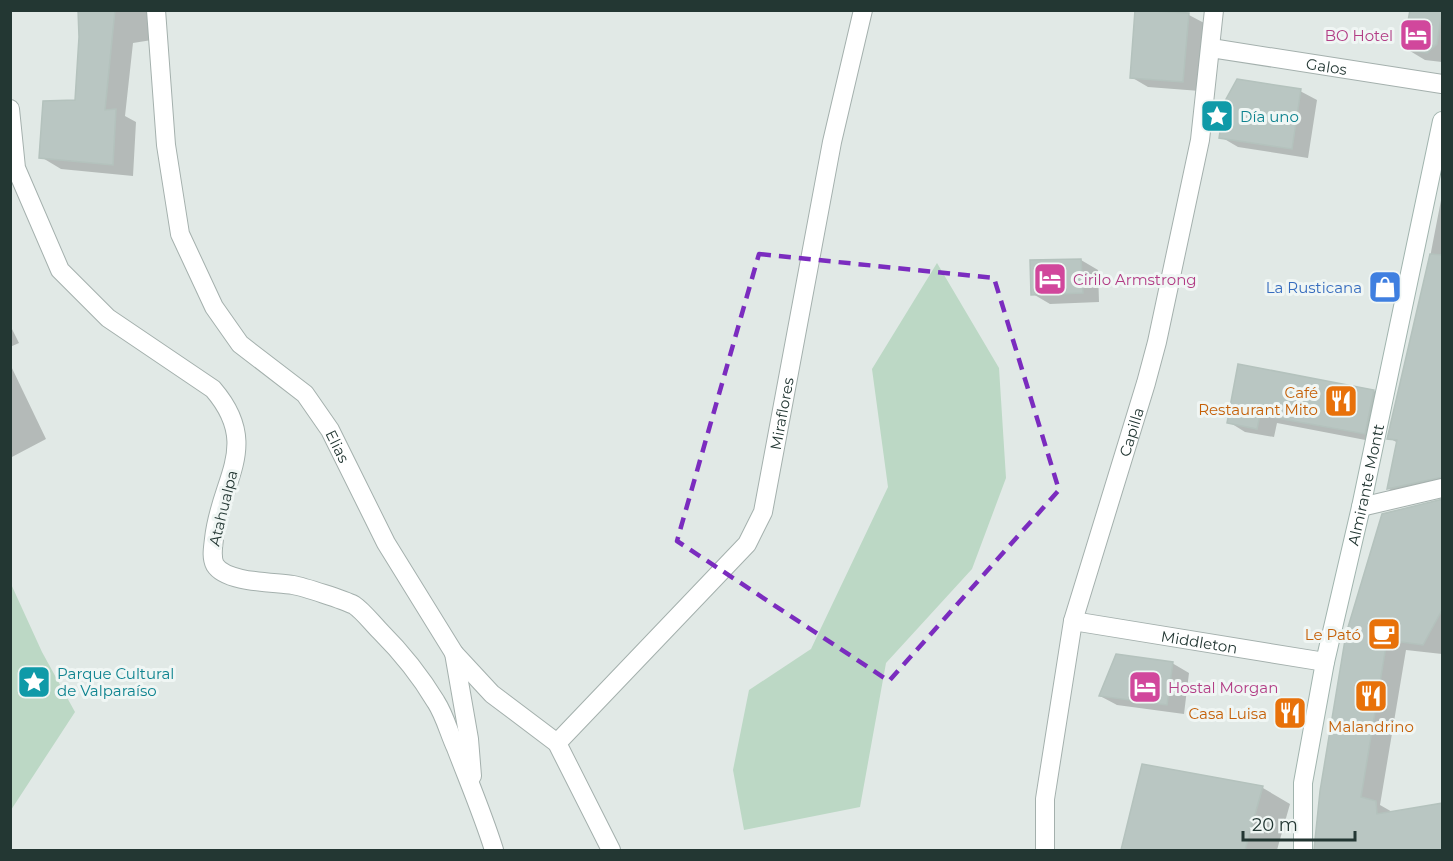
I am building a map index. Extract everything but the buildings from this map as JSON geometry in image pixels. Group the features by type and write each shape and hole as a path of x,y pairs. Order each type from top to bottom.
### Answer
{"street":[{"name":"Elias","path":"156,10 166,145 180,234 213,307 240,344 306,394 330,430 387,543 453,653 492,694 557,743 611,850"},
{"name":"Miraflores","path":"557,743 747,543 763,512 832,142 863,10"},
{"name":"Capilla","path":"1045,850 1045,798 1073,621 1157,342 1200,140 1214,10"},
{"name":"Galos","path":"1211,48 1443,84"},
{"name":"Atahualpa","path":"10,109 16,168 60,270 108,318 213,389 224,402 232,417 237,434 237,449 214,534 212,555 216,567 230,576 295,585 354,606 395,646 437,702 482,811 494,850"},
{"name":"Almirante Montt","path":"1303,850 1303,783 1325,662 1361,507 1443,121"},
{"path":"1361,507 1443,488"},
{"name":"Middleton","path":"1073,621 1325,662"},
{"path":"453,653 469,739 474,793"}],"highlighted area":[{"path":"759,254 994,278 1059,490 889,681 677,541"}],"green space":[{"path":"937,263 999,368 1006,478 972,569 886,663 860,807 744,830 733,770 749,690 811,649 888,487 872,369"},
{"name":"Parque Cultural de Valparaíso","path":"11,584 42,652 75,712 11,810"}],"place":[{"name":"BO Hotel","path":"1416,35"},
{"name":"Día uno","path":"1217,116"},
{"name":"Cirilo Armstrong","path":"1050,279"},
{"name":"La Rusticana","path":"1385,287"},
{"name":"Café Restaurant Mito","path":"1341,401"},
{"name":"Le Pató","path":"1384,634"},
{"name":"Parque Cultural de Valparaíso","path":"34,682"},
{"name":"Hostal Morgan","path":"1145,687"},
{"name":"Malandrino","path":"1371,696"},
{"name":"Casa Luisa","path":"1290,713"}]}
